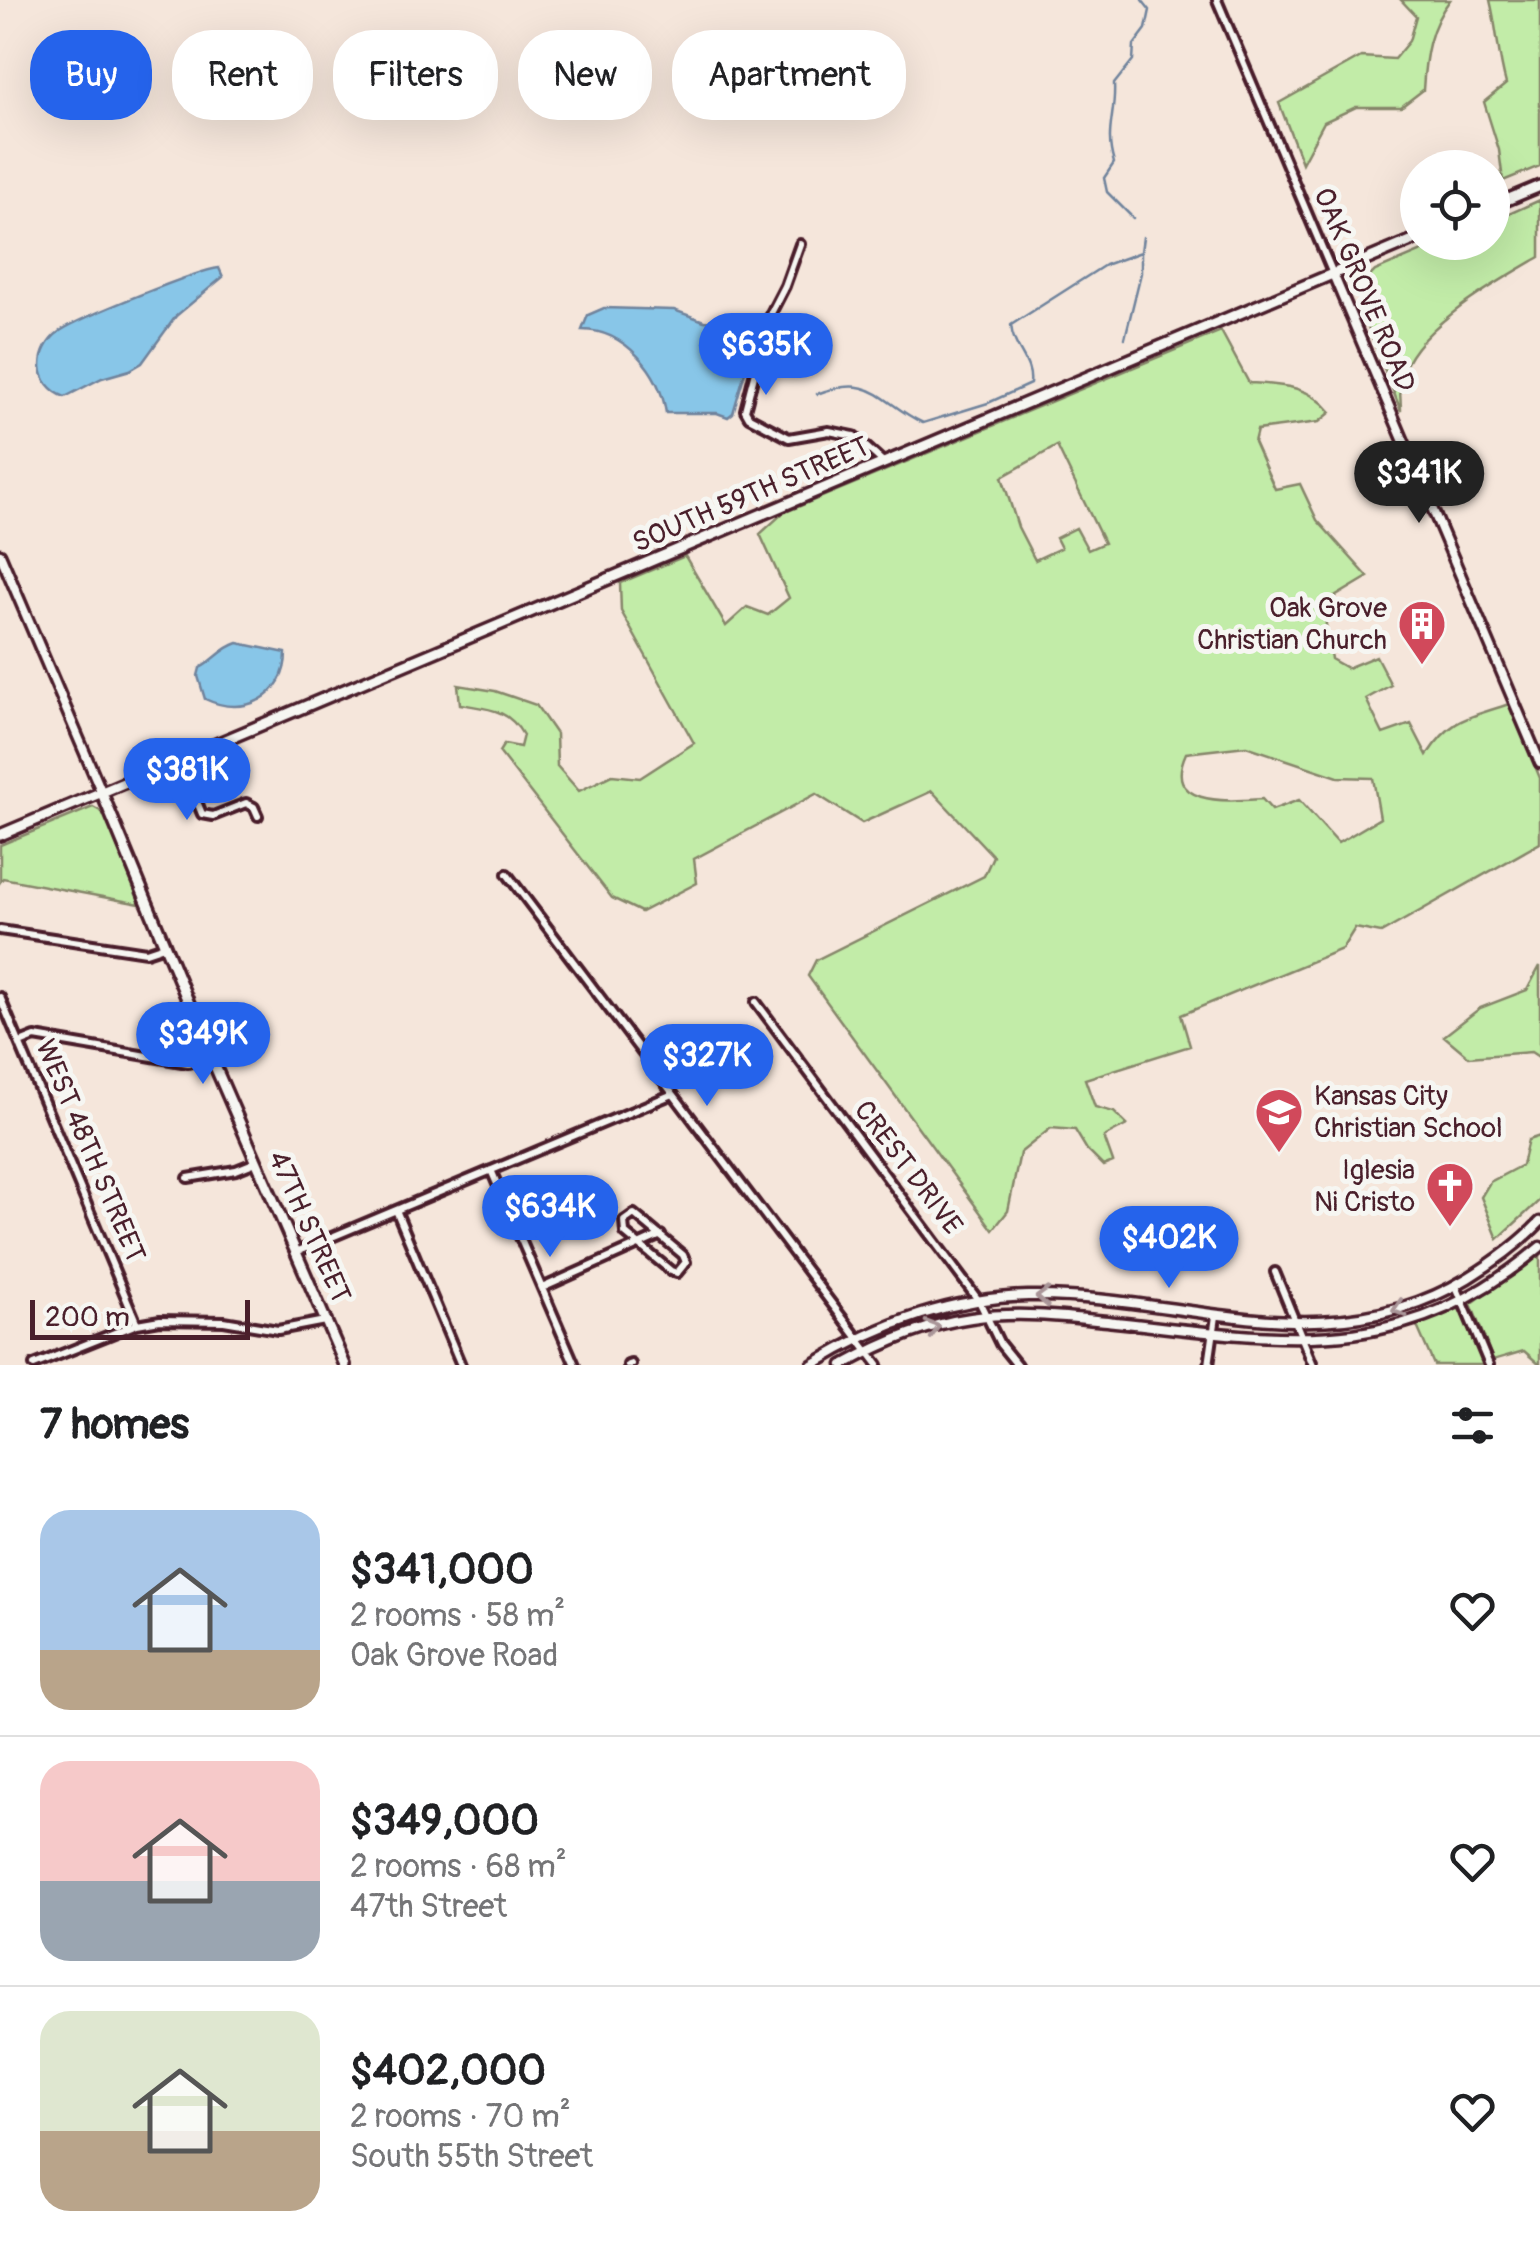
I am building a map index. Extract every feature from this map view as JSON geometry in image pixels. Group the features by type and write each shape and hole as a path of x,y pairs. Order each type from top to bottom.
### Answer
{"main road":[{"path":"1510,198 1540,186"},
{"name":"SOUTH 59TH STREET","path":"0,835 1400,246"},
{"name":"47TH STREET","path":"102,792 164,946 345,1365"}],"street":[{"name":"OAK GROVE ROAD","path":"1218,0 1540,762"},
{"path":"800,244 769,316 746,410 749,417 790,438 828,431 854,436 884,464"},
{"name":"47TH STREET","path":"0,554 102,792"},
{"path":"180,760 202,814 213,816 246,802 254,806 258,816"},
{"path":"507,874 878,1365"},
{"path":"0,930 146,952 164,946"},
{"name":"WEST 48TH STREET","path":"0,997 136,1324"},
{"name":"CREST DRIVE","path":"756,1002 979,1301 1000,1344 1017,1365"},
{"path":"20,1042 35,1037 188,1063 211,1056"},
{"path":"296,1252 672,1094"},
{"path":"188,1178 236,1170 256,1162"},
{"path":"491,1170 575,1365"},
{"path":"396,1210 461,1365"},
{"path":"638,1216 686,1262 678,1273 640,1245 622,1229 627,1217 638,1216"},
{"path":"812,1365 875,1330 931,1310 979,1301 1051,1296 1295,1324 1342,1322 1387,1314 1456,1286 1540,1222"},
{"path":"542,1288 662,1235"},
{"path":"843,1365 947,1324 1039,1314 1302,1341 1343,1338 1389,1330 1463,1301 1540,1247"},
{"path":"1274,1272 1313,1365"},
{"path":"1456,1286 1490,1365"},
{"path":"1208,1365 1216,1316"},
{"path":"34,1365 136,1324 189,1319 278,1330 326,1320"}],"green space":[{"path":"1401,0 1450,0 1429,42 1423,90 1401,107 1356,107 1324,122 1302,163 1279,103 1361,57 1394,59 1409,41 1416,16"},
{"path":"1490,0 1540,0 1540,166 1510,178 1510,150 1499,150 1484,102 1506,84"},
{"path":"1540,200 1540,257 1459,308 1421,342 1401,379 1401,411 1361,309 1360,286 1375,271 1401,260 1510,260 1510,213"},
{"path":"1221,331 1249,383 1304,391 1331,412 1319,422 1257,430 1254,442 1275,489 1300,484 1317,520 1368,577 1323,604 1331,659 1347,668 1376,656 1391,685 1366,699 1383,734 1411,724 1427,755 1453,726 1509,704 1540,778 1540,843 1381,933 1355,928 1342,949 1181,1015 1190,1046 1085,1079 1095,1107 1114,1112 1127,1125 1104,1137 1113,1162 1103,1166 1075,1130 1051,1128 1020,1153 1008,1211 993,1230 808,976 816,960 984,876 993,856 932,791 862,823 816,794 694,859 697,883 641,912 612,898 499,752 504,744 520,747 523,735 511,719 496,711 460,704 458,685 495,691 536,705 556,734 557,766 579,791 612,775 640,778 694,743 621,611 620,583 685,556 726,626 747,607 768,615 789,598 760,534 783,513","holes":["1057,446 1104,543 1088,550 1076,528 1056,538 1061,548 1035,560 1018,527 1002,477","1246,746 1338,777 1373,778 1380,818 1338,843 1299,800 1272,810 1262,799 1218,800 1191,792 1183,784 1181,771 1186,753"]},
{"path":"93,807 104,813 140,904 3,878 0,882 0,845"},
{"path":"1540,966 1540,1058 1531,1052 1469,1057 1444,1036 1480,1008 1527,990"},
{"path":"1540,1136 1540,1200 1498,1239 1481,1197 1490,1182 1522,1165 1528,1140"},
{"path":"1540,1253 1540,1365 1524,1351 1493,1360 1471,1304"},
{"path":"1456,1308 1461,1310 1484,1365 1434,1365 1416,1324"}],"water":[{"path":"219,268 223,277 176,316 142,363 65,397 47,384 42,357 60,331 139,295"},
{"path":"604,308 674,310 704,321 755,324 757,331 733,413 728,417 717,413 666,413 656,383 638,356 612,337 582,330 588,315"},
{"path":"238,643 286,653 279,681 271,692 248,704 234,706 205,699 198,676 200,668"}],"waterway":[{"path":"1133,218 1107,192 1104,178 1114,163 1110,141 1114,84 1133,60 1134,45 1146,29 1150,10 1142,0"},
{"path":"817,394 836,388 864,388 923,423 988,403 1030,384 1029,369 1011,325 1105,265 1141,252 1143,237"},
{"path":"1125,338 1141,273 1141,252"}],"place":[{"name":"Oak Grove Christian Church","path":"1422,666"},
{"name":"Kansas City Christian School","path":"1279,1154"},
{"name":"Iglesia Ni Cristo","path":"1450,1228"}]}
